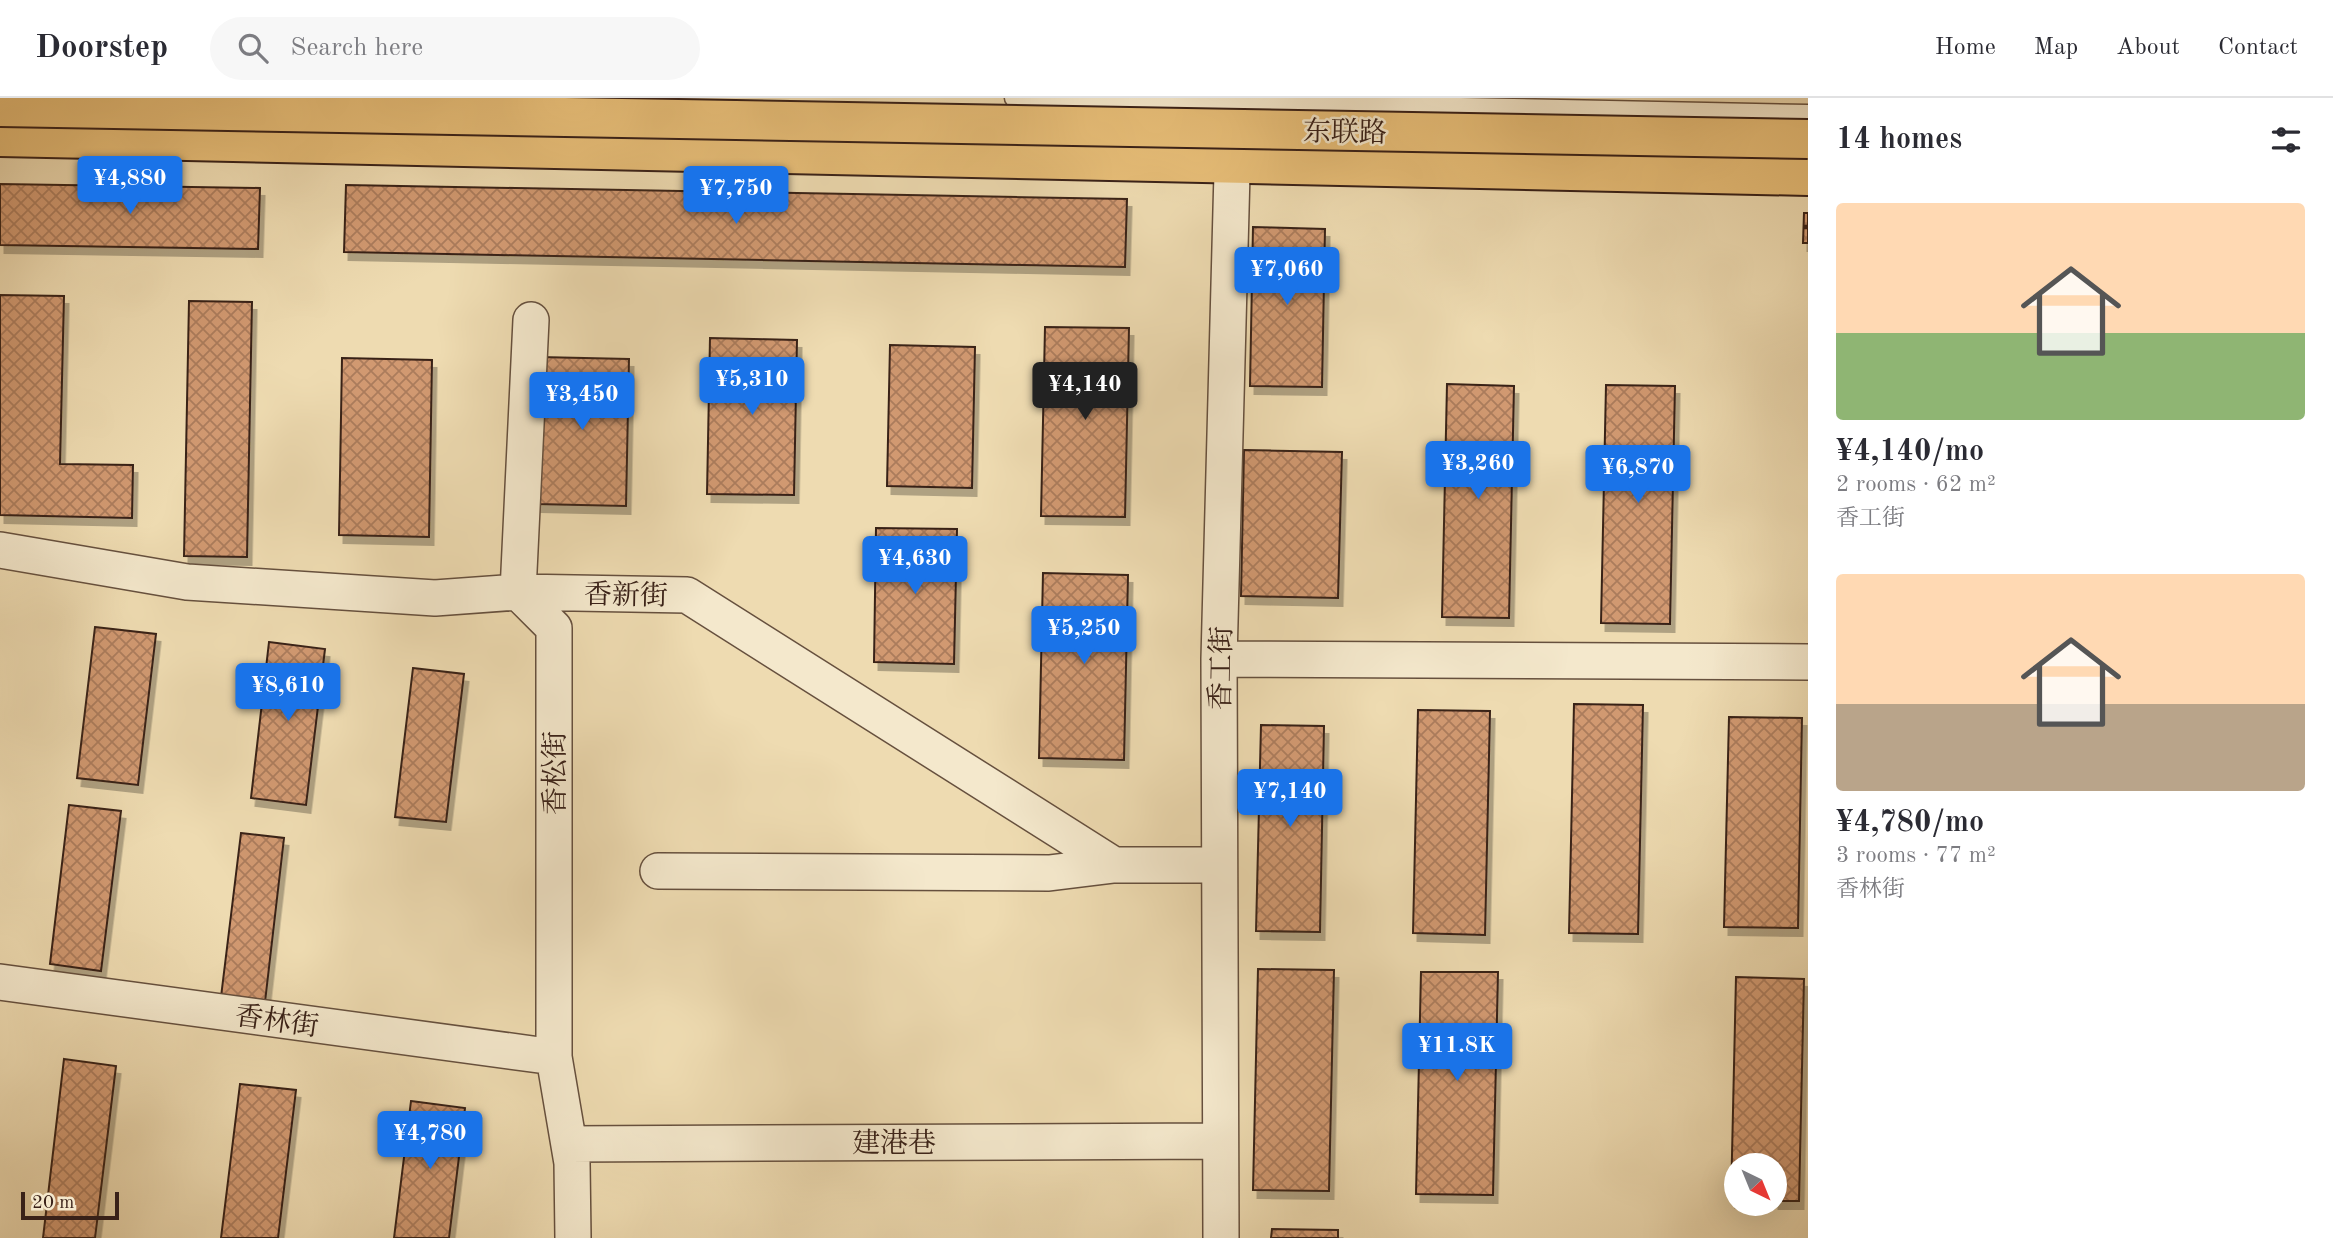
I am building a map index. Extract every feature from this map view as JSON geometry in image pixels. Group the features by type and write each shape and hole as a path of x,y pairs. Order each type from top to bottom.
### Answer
{"main road":[{"name":"东联路","path":"0,107 1808,139"},
{"path":"0,137 1808,176"}],"street":[{"name":"香工街","path":"1221,1238 1219,659 1234,101"},
{"path":"519,592 531,320"},
{"name":"香新街","path":"0,550 187,582 435,598 519,592 687,595 1114,865"},
{"name":"香松街","path":"519,592 554,628 554,1057 572,1163 573,1238"},
{"path":"1219,659 1808,662"},
{"path":"658,871 1049,873 1114,865 1219,865"},
{"name":"香林街","path":"0,982 554,1057"},
{"name":"建港巷","path":"569,1144 1220,1141"}],"lane":[{"path":"1014,98 1808,114"},
{"path":"1616,98 1808,102"}],"building":[{"path":"0,184 260,188 258,249 0,245"},
{"path":"346,185 1127,199 1125,267 344,252"},
{"path":"1804,213 1808,213 1808,243 1803,243"},
{"path":"1253,227 1325,229 1322,387 1250,386"},
{"path":"0,295 64,296 60,464 133,465 132,518 0,515"},
{"path":"189,301 252,302 247,557 184,556"},
{"path":"1045,327 1129,328 1125,517 1041,516"},
{"path":"710,338 797,340 794,495 707,494"},
{"path":"890,345 975,347 972,488 887,486"},
{"path":"539,357 629,359 626,506 536,504"},
{"path":"342,358 432,360 429,537 339,535"},
{"path":"1447,384 1514,386 1509,618 1442,617"},
{"path":"1606,385 1675,386 1670,624 1601,623"},
{"path":"1244,450 1342,452 1338,598 1241,596"},
{"path":"876,528 957,529 954,664 874,662"},
{"path":"1043,573 1128,575 1124,760 1039,758"},
{"path":"95,627 156,634 138,785 77,778"},
{"path":"269,642 325,649 306,805 251,798"},
{"path":"413,668 464,674 446,822 395,817"},
{"path":"1574,704 1643,705 1638,934 1569,933"},
{"path":"1418,710 1490,711 1485,935 1413,933"},
{"path":"1729,717 1802,718 1798,928 1724,927"},
{"path":"1261,725 1324,726 1320,932 1256,931"},
{"path":"69,805 121,811 101,971 50,964"},
{"path":"241,833 284,838 265,1002 221,997"},
{"path":"1258,969 1334,970 1329,1191 1253,1190"},
{"path":"1421,972 1498,972 1493,1195 1416,1194"},
{"path":"1736,977 1804,979 1799,1201 1787,1201 1787,1153 1732,1153"},
{"path":"64,1059 116,1066 95,1238 43,1238"},
{"path":"240,1084 296,1090 278,1238 221,1238"},
{"path":"411,1101 465,1108 449,1238 394,1238"},
{"path":"1272,1229 1338,1230 1338,1238 1271,1238"}]}
